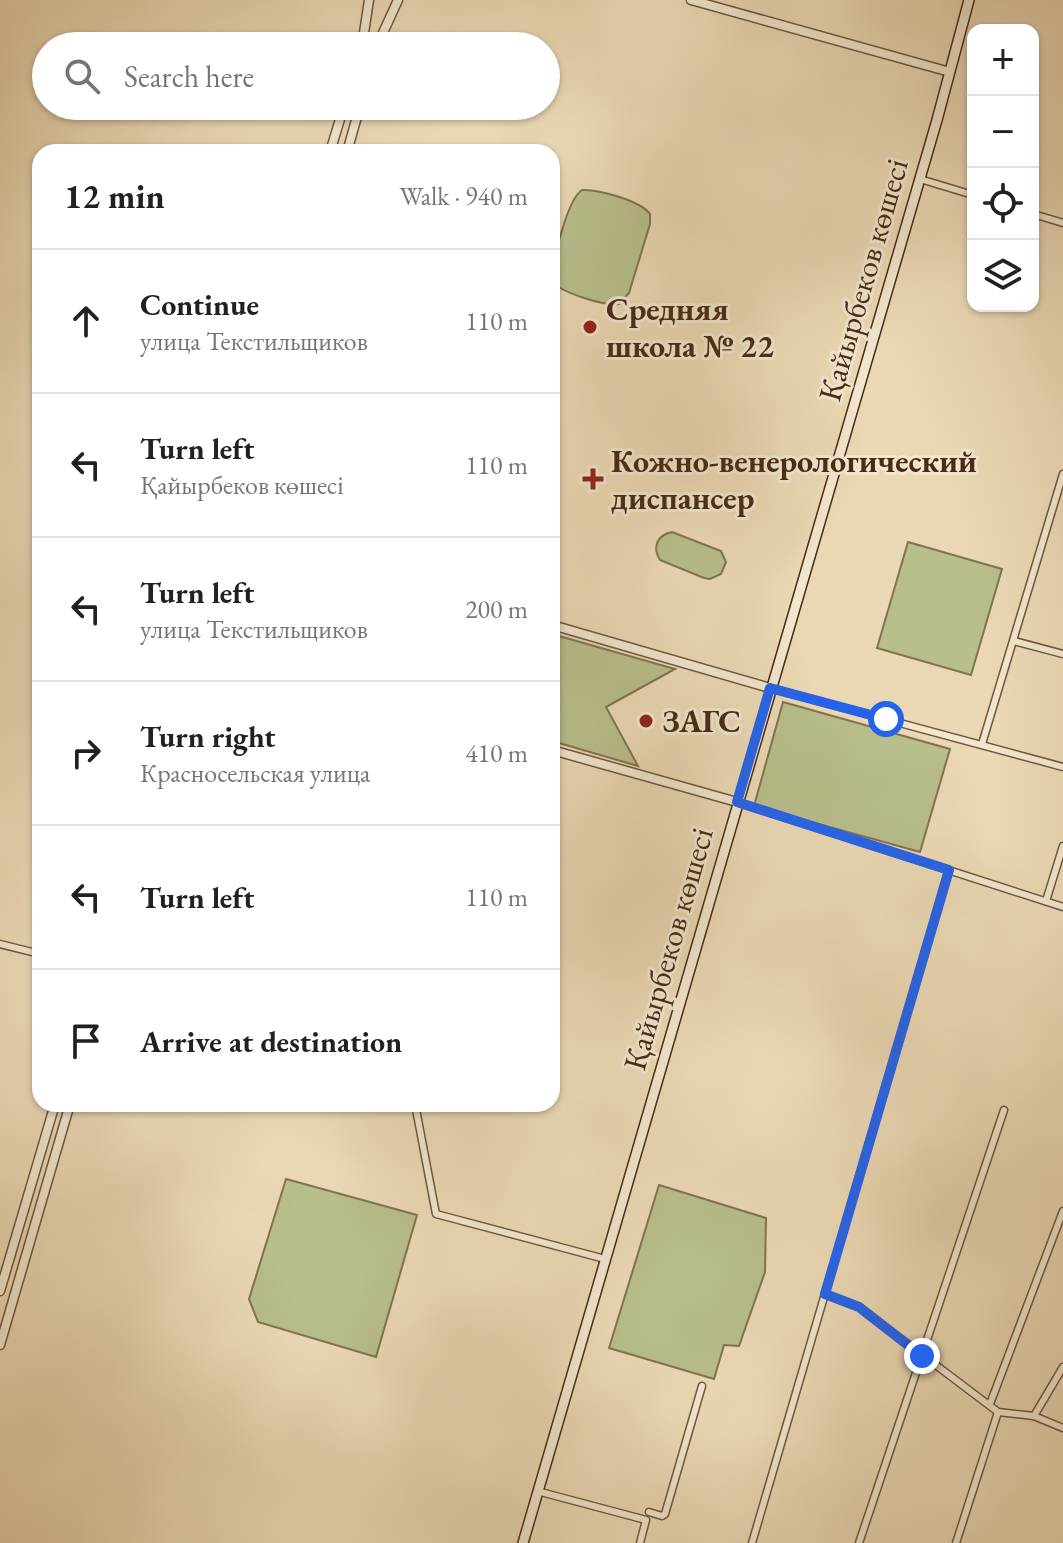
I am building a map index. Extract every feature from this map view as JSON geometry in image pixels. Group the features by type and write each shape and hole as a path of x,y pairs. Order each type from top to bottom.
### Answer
{"main road":[{"name":"Қайырбеков көшесі","path":"523,1543 920,179 969,0"}],"street":[{"path":"364,32 369,0"},
{"path":"383,32 398,0"},
{"path":"691,0 950,72"},
{"path":"332,144 340,120"},
{"path":"349,144 356,120"},
{"path":"920,179 967,193"},
{"path":"1039,216 1063,223"},
{"path":"982,744 1063,474"},
{"path":"560,627 1063,767"},
{"path":"1014,641 1063,654"},
{"path":"560,752 737,802 1063,907"},
{"path":"1046,901 1063,846"},
{"path":"752,1543 949,870"},
{"path":"0,944 32,952"},
{"path":"859,1543 1004,1110"},
{"path":"0,1291 53,1112"},
{"path":"0,1345 68,1112"},
{"path":"417,1112 436,1214 605,1259"},
{"path":"990,1404 1063,1211"},
{"path":"825,1294 859,1307 998,1412 1034,1416 1063,1428"},
{"path":"1034,1416 1063,1367"},
{"path":"537,1491 648,1516 662,1516 702,1386"},
{"path":"956,1543 998,1412"},
{"path":"640,1543 648,1516"}],"green space":[{"path":"582,190 619,197 650,214 650,224 629,293 619,304 583,298 560,288 560,239 576,196"},
{"path":"672,532 721,551 726,562 721,574 704,578 660,560 656,551 657,542"},
{"path":"908,542 1002,569 971,675 877,648"},
{"path":"560,636 675,669 606,707 638,766 560,743"},
{"path":"783,702 950,749 920,852 754,806"},
{"path":"286,1179 417,1215 376,1357 258,1322 249,1299"},
{"path":"659,1185 766,1218 765,1272 739,1346 724,1345 714,1379 609,1348"}],"place":[{"name":"Средняя школа № 22","path":"590,327"},
{"name":"Кожно-венерологический диспансер","path":"593,479"},
{"name":"ЗАГС","path":"646,721"}],"route":[{"path":"886,719 770,688 737,802 949,870 825,1294 859,1307 922,1356"}]}
